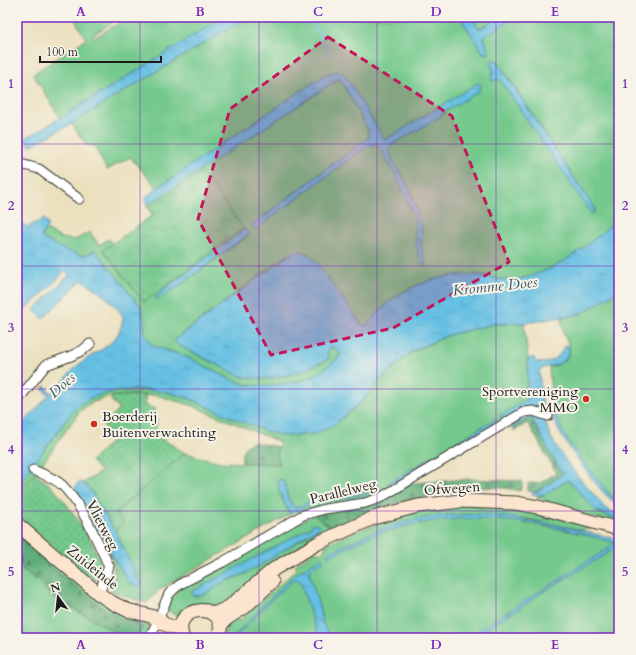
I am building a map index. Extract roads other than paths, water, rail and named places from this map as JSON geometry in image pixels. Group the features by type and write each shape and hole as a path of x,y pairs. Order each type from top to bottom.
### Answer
{"main road":[{"name":"Ofwegen","path":"214,614 229,607 274,569 318,543 348,528 373,518 418,506 461,501 516,504 538,507 619,529"},
{"name":"Zuideinde","path":"17,524 99,594 113,603 127,610 158,618 164,624 183,629"},
{"name":"Ofwegen","path":"219,632 226,620 259,595 295,557"},
{"path":"183,629 190,613 198,610 206,610 214,614 218,620 219,632"}],"street":[{"path":"17,163 39,169 80,199"},
{"path":"17,401 46,365 71,356 83,350 90,344"},
{"name":"Parallelweg","path":"150,638 166,600 174,589 295,520 318,510 365,503 380,498 524,412 533,411 546,416"},
{"name":"Vlietweg","path":"33,470 50,477 62,486 82,511 109,566 99,594"}],"water":[{"path":"224,17 248,17 72,124 30,146 25,138"},
{"path":"460,17 471,17 479,29 500,17 516,17 484,36 489,54 483,53"},
{"path":"492,59 496,60 595,209 592,214 499,79 492,81 491,77 494,73 491,63"},
{"path":"341,71 345,75 385,140 478,83 481,85 479,91 388,148 394,163 410,190 422,226 421,245 426,266 421,263 416,247 415,220 397,177 377,144 366,147 255,230 252,225 369,137 368,130 340,78 157,199 147,204 144,199 157,188 326,74"},
{"path":"619,217 619,291 580,314 526,323 493,324 449,335 412,351 381,379 362,402 331,427 313,434 286,436 271,433 190,399 168,392 137,389 106,393 91,398 80,404 72,412 17,485 17,430 49,395 42,389 45,386 51,393 58,388 72,371 82,362 112,342 121,327 123,316 104,296 82,280 43,319 34,310 69,275 65,271 46,291 17,316 17,220 27,227 44,219 48,225 41,237 44,239 80,255 90,253 95,250 141,307 144,321 144,333 153,346 189,358 230,379 247,385 267,386 300,381 317,375 341,354 333,347 327,352 329,359 297,372 275,378 264,379 240,376 178,345 175,342 176,339 293,252 306,253 311,256 362,325 367,325 390,301 400,294 431,280 443,277 478,275 504,280 515,280 534,275 548,269 574,255"},
{"path":"245,229 249,234 176,288 157,299 156,297 162,291"},
{"path":"569,345 567,357 564,361 541,369 539,372 543,407 542,418 545,420 554,443 570,466 605,508 619,514 619,520 596,511 568,481 542,495 532,494 563,474 550,453 532,418 512,428 510,426 523,418 532,415 535,409 531,406 528,407 502,420 500,416 527,400 528,359 534,357 536,362 541,363 553,360 560,354 564,346"},
{"path":"554,411 564,435 614,500 619,502 619,505 605,494 597,485 572,451 557,427 551,412"},
{"path":"496,419 498,422 394,485 389,486 387,484"},
{"path":"280,479 284,481 288,499 295,508 316,499 355,495 368,492 380,486 381,488 364,495 317,501 290,514 279,491 278,480"},
{"path":"80,482 88,487 115,531 137,576 142,582 140,586 133,585 127,580 74,491 77,484"},
{"path":"486,514 586,532 619,540 619,546 541,593 471,638 466,638 615,543 523,522 492,519 462,519 431,521 400,527 370,537 329,557 327,554 367,535 408,521 443,515"},
{"path":"312,524 318,524 320,527 254,569 224,582 199,596 191,594 193,591 311,527"},
{"path":"322,557 324,560 311,569 309,573 320,609 322,622 331,638 319,638 300,581 295,579 271,600 235,638 233,638 263,605 296,574"}],"waterway":[{"path":"310,17 331,56"}],"place":[{"name":"Sportvereniging MMO","path":"586,399"},
{"name":"Boerderij Buitenverwachting","path":"94,424"}],"water label":[{"name":"Kromme Does","path":"495,286"},
{"name":"Does","path":"62,385"}]}
